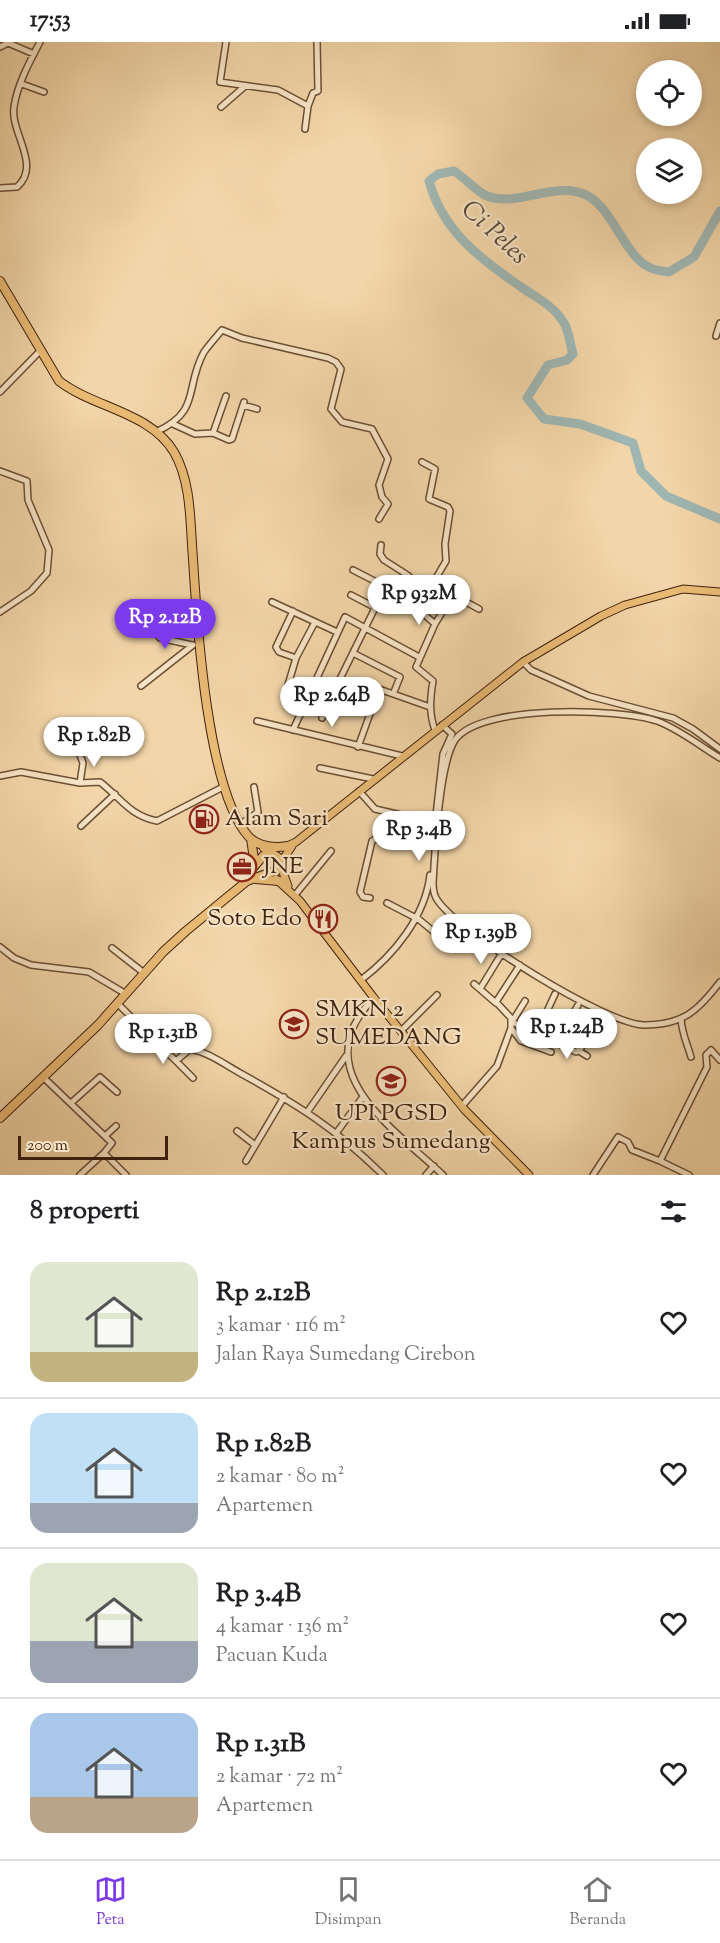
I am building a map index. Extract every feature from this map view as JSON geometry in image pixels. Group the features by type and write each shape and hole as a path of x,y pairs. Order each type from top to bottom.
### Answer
{"highway":[{"path":"0,281 53,373 70,389 111,407 156,432 174,453 186,486 196,645 223,787 241,824 254,843 261,866 267,872"},
{"path":"254,843 288,849"},
{"path":"250,877 277,870 280,864 277,855 254,843"},
{"path":"250,877 254,859 254,843"},
{"path":"0,1118 118,1004 144,973 186,931 250,877 266,854 271,853"},
{"path":"250,877 282,881"}],"main road":[{"path":"282,881 280,864 288,849 359,790 523,663 601,616 625,605 683,589 720,592"},
{"path":"271,853 288,849"},
{"path":"282,881 288,849"},
{"path":"267,872 282,881 292,892 462,1106 530,1175"}],"street":[{"path":"0,188 17,187 26,173 26,158 14,119 14,107 40,42"},
{"path":"226,42 220,82 278,90 308,106"},
{"path":"305,129 308,106 313,93 318,91 317,42"},
{"path":"0,47 8,43 34,54"},
{"path":"22,84 44,92"},
{"path":"221,106 244,87"},
{"path":"716,336 720,323"},
{"path":"156,432 173,424 183,415 204,353 222,330 242,338 328,358 336,362 341,369 331,409 342,422 372,429 388,459 379,485 382,497 388,504 379,519"},
{"path":"0,392 40,351"},
{"path":"213,433 226,396"},
{"path":"173,424 195,434 213,433 229,440 232,439 244,403 257,409"},
{"path":"422,462 435,469 429,499 450,508 445,544 446,561 423,600 426,616 435,624"},
{"path":"0,471 27,482 28,500 49,550 49,560 42,581 0,612"},
{"path":"381,545 380,554 384,560 409,576 409,593"},
{"path":"352,570 390,589 409,593 423,600"},
{"path":"336,687 375,608 382,605 390,589"},
{"path":"351,595 375,608"},
{"path":"435,730 430,707 433,681 416,667 419,657 435,624 453,595 478,609"},
{"path":"272,602 337,632"},
{"path":"134,606 141,614 155,620 158,627 156,633 160,638 196,645"},
{"path":"293,611 276,647 279,652 296,658"},
{"path":"293,730 345,617 419,657"},
{"path":"315,622 296,658 285,695 303,704 325,710 322,718"},
{"path":"141,686 196,645"},
{"path":"353,653 400,677 394,692"},
{"path":"523,663 539,674 596,699 673,718 693,729 720,749"},
{"path":"358,747 379,689 394,692 430,707"},
{"path":"720,758 658,722 634,717 571,712 536,713 477,724 461,734 452,746 447,764 434,864 434,893 448,912 502,953 579,999 620,1020 646,1025 681,1019 700,1008 720,982"},
{"path":"257,721 402,756"},
{"path":"361,980 392,954 428,895 443,754 452,737 451,732 442,725"},
{"path":"80,755 83,763 80,783"},
{"path":"320,768 373,779"},
{"path":"0,776 21,772 80,783 100,782 137,815 158,821 223,787"},
{"path":"241,824 258,812 254,787"},
{"path":"359,790 375,809 405,816"},
{"path":"81,826 115,794"},
{"path":"370,898 361,896 360,892 364,868 372,841 377,838 387,813"},
{"path":"292,892 331,851"},
{"path":"387,903 416,917 446,942"},
{"path":"0,947 21,962 40,967 89,972 126,994"},
{"path":"112,948 144,973"},
{"path":"480,989 502,953"},
{"path":"496,1003 520,964"},
{"path":"474,984 509,1015 511,1025 521,1041 551,1053"},
{"path":"402,1030 437,994"},
{"path":"537,1033 555,994"},
{"path":"308,1111 346,1054 356,1022 374,998"},
{"path":"462,1106 497,1066 511,1025 525,1001"},
{"path":"118,1004 193,1078"},
{"path":"558,1042 578,1005"},
{"path":"579,1051 596,1016"},
{"path":"681,1019 682,1038 687,1042 691,1057"},
{"path":"511,1025 537,1033 587,1056"},
{"path":"176,1061 188,1050 194,1050 284,1097 337,1132 383,1175"},
{"path":"660,1161 707,1067 706,1055 711,1050 720,1060"},
{"path":"346,1054 362,1098 443,1175"},
{"path":"43,1077 112,1145 80,1175"},
{"path":"71,1103 100,1077 117,1092"},
{"path":"246,1161 284,1097"},
{"path":"337,1132 362,1098"},
{"path":"105,1136 116,1126"},
{"path":"237,1131 255,1145"},
{"path":"593,1175 618,1137 628,1142 632,1150 689,1175"},
{"path":"104,1153 126,1175"},
{"path":"426,1175 434,1166"}],"waterway":[{"name":"Ci Peles","path":"720,211 694,257 669,272 655,270 642,263 634,255 605,211 588,196 563,191 499,199 483,194 454,171 438,174 429,181 444,215 465,242 491,265 550,307 566,326 573,354 567,360 548,365 527,398 544,419 580,424 633,443 641,471 666,496 720,519"}],"place":[{"name":"Alam Sari","path":"204,819"},
{"name":"JNE","path":"242,867"},
{"name":"Soto Edo","path":"323,919"},
{"name":"SMKN 2 SUMEDANG","path":"294,1024"},
{"name":"UPI PGSD Kampus Sumedang","path":"391,1081"}]}
